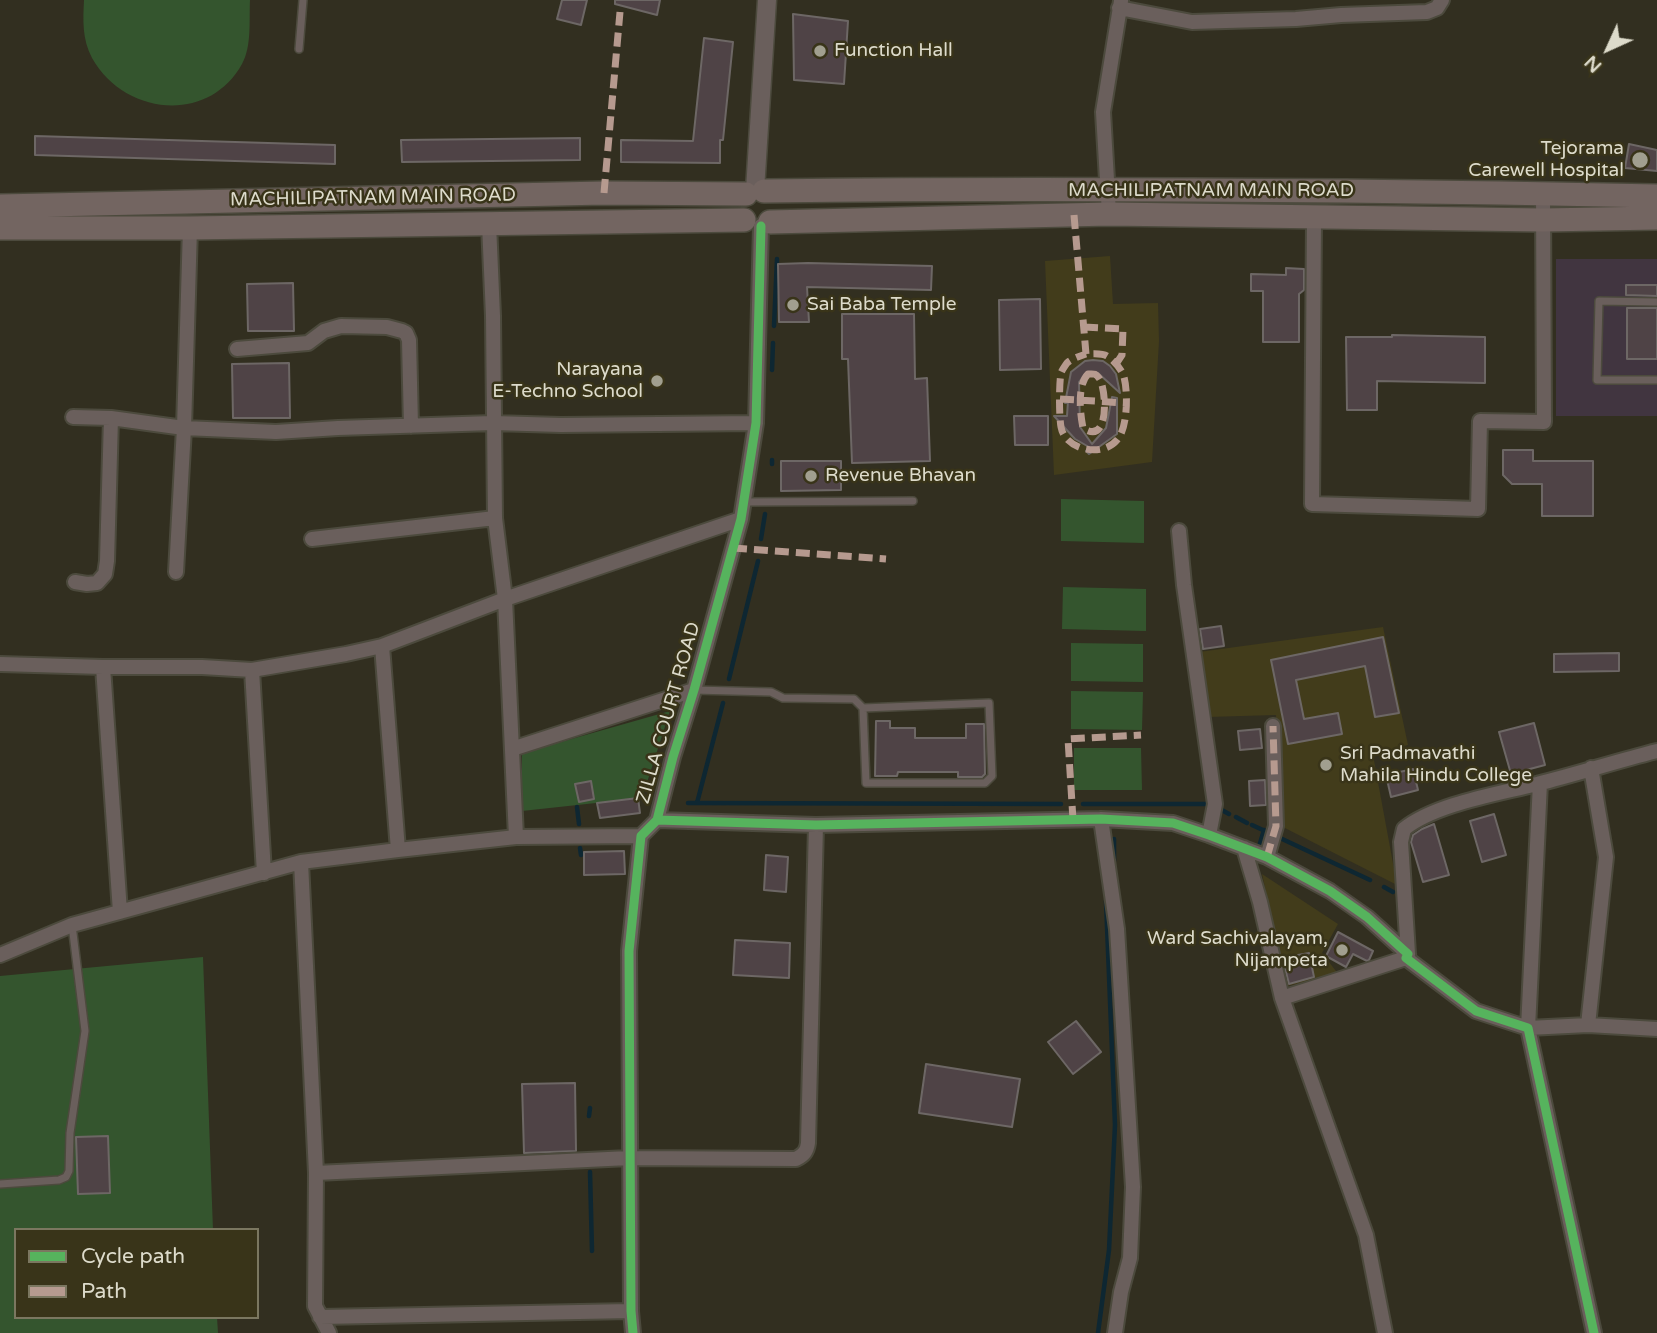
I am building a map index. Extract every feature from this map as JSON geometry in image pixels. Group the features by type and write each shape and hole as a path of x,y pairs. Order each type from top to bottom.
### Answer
{"main road":[{"name":"MACHILIPATNAM MAIN ROAD","path":"0,206 604,193 948,189 1657,196"},
{"path":"755,191 772,196 776,205 776,213 758,223 740,211 740,202 755,191"},
{"name":"MACHILIPATNAM MAIN ROAD","path":"0,229 758,223 1109,214 1543,220 1657,218"}],"street":[{"path":"755,191 767,0"},
{"path":"1109,214 1103,112 1120,4 1192,22 1427,12 1437,8 1442,0"},
{"path":"1314,218 1312,504 1478,509 1480,421 1544,422 1543,194"},
{"name":"ZILLA COURT ROAD","path":"641,836 657,820 740,519 756,423 758,223"},
{"path":"489,224 493,316 495,518 505,599 516,837"},
{"path":"176,572 184,428 190,228"},
{"path":"237,349 308,342 324,331 341,326 387,327 402,331 409,340 411,425"},
{"path":"73,417 111,418 184,428 275,432 493,423 756,423"},
{"path":"75,582 97,583 105,575 109,541 111,418"},
{"path":"312,539 495,518"},
{"path":"0,664 252,670 346,654 382,646 505,599 740,519"},
{"path":"1179,531 1184,585 1216,804 1209,835"},
{"path":"382,646 398,850"},
{"path":"103,667 120,912"},
{"path":"252,670 264,873"},
{"path":"512,749 694,690"},
{"path":"1267,857 1276,826 1273,726"},
{"path":"1407,956 1401,842 1404,829 1413,821 1458,804 1657,751"},
{"path":"1588,1025 1606,857 1591,768"},
{"path":"1540,783 1528,1028 1594,1333"},
{"path":"1101,819 1117,929 1133,1187 1130,1258 1121,1292 1115,1333"},
{"path":"657,820 817,825 1101,819 1173,823 1267,857 1330,891 1367,917 1407,956 1476,1011 1528,1028 1588,1025 1657,1029"},
{"path":"316,1173 629,1158 803,1156 807,1150 817,825"},
{"path":"0,955 72,925 301,862 516,837 641,836 629,951 631,1311 634,1333"},
{"path":"1244,848 1260,902 1282,998 1366,1234 1385,1333"},
{"path":"301,862 316,1173 315,1306 329,1333"},
{"path":"1282,998 1407,956"},
{"path":"320,1317 631,1311"}],"lane":[{"path":"299,49 303,0"},
{"path":"1657,302 1599,301 1597,380 1657,380"},
{"path":"743,502 913,501"},
{"path":"694,690 771,692 783,698 855,699 863,708 866,783 985,783 992,776 989,703 863,708"},
{"path":"0,1184 59,1180 66,1177 69,1171 70,1133 85,1031 72,925"}],"shaded area":[{"path":"1110,256 1113,304 1158,303 1159,341 1152,462 1054,475 1045,261"},
{"path":"1556,259 1657,259 1657,416 1556,416"},
{"name":"Sri Padmavathi Mahila Hindu College","path":"1383,627 1408,745 1373,755 1397,885 1281,826 1276,715 1208,717 1199,652"},
{"path":"1262,874 1338,924 1322,953 1339,975 1287,986"}],"green space":[{"path":"84,0 250,0 245,57 227,84 209,97 188,104 166,105 145,101 124,92 106,77 92,58 85,37"},
{"path":"1061,499 1144,501 1144,543 1061,541"},
{"path":"1063,587 1146,589 1146,631 1062,629"},
{"path":"1071,643 1143,644 1143,682 1071,681"},
{"path":"1071,691 1143,692 1142,730 1071,729"},
{"path":"670,711 642,798 522,811 522,753"},
{"path":"1074,748 1141,748 1142,790 1074,790"},
{"path":"203,957 213,1228 14,1228 14,1319 217,1319 218,1333 0,1333 0,976"}],"building":[{"path":"562,0 587,0 581,25 557,19"},
{"path":"615,0 660,0 657,15 615,4"},
{"name":"Function Hall","path":"793,14 848,21 844,84 794,80"},
{"path":"704,38 733,42 723,140 720,140 720,163 621,162 621,140 693,141"},
{"path":"35,136 335,145 335,164 35,155"},
{"path":"580,138 580,160 402,162 401,140"},
{"path":"1629,144 1657,150 1657,171 1625,168"},
{"path":"778,264 932,266 931,290 807,287 809,322 779,322"},
{"path":"1286,268 1304,269 1304,290 1299,294 1299,342 1263,342 1263,291 1251,291 1251,274 1286,275"},
{"path":"293,283 294,331 248,331 247,284"},
{"path":"1626,285 1657,285 1657,296 1626,295"},
{"path":"1040,299 1041,369 1000,370 999,300"},
{"path":"1627,308 1657,308 1657,359 1627,359"},
{"path":"842,314 914,314 915,379 927,378 930,461 852,463 848,359 842,359"},
{"path":"1346,337 1485,337 1485,383 1377,381 1377,410 1347,410"},
{"path":"1085,361 1103,361 1110,366 1116,374 1120,393 1098,373 1086,373 1079,382 1080,427 1092,444 1106,428 1112,397 1117,398 1117,434 1096,449 1098,452 1095,450 1089,454 1086,451 1089,447 1075,439 1054,416 1067,416 1068,401 1065,403 1071,372"},
{"path":"289,363 290,418 233,418 232,364"},
{"path":"1014,416 1048,416 1048,445 1015,445"},
{"path":"1503,450 1533,450 1533,461 1593,461 1593,516 1542,516 1542,484 1512,484 1503,475"},
{"name":"Revenue Bhavan","path":"781,461 841,461 841,490 781,491"},
{"path":"1221,626 1224,646 1203,649 1200,629"},
{"path":"1383,637 1399,713 1375,717 1365,666 1296,680 1304,719 1338,713 1342,734 1288,744 1271,660"},
{"path":"1619,653 1619,671 1554,672 1554,654"},
{"path":"876,721 890,721 890,728 915,728 915,738 966,738 966,724 984,724 985,774 982,777 958,777 958,772 898,772 897,776 875,776"},
{"path":"1534,723 1545,765 1511,774 1499,732"},
{"path":"1260,729 1262,748 1240,750 1238,731"},
{"path":"1413,769 1418,790 1391,797 1386,775"},
{"path":"1265,780 1266,805 1250,806 1249,781"},
{"path":"591,781 594,799 579,802 575,784"},
{"path":"638,798 640,813 600,818 597,803"},
{"path":"1494,814 1506,855 1482,862 1470,821"},
{"path":"1434,824 1449,875 1423,882 1411,842 1413,835"},
{"path":"624,851 625,874 584,875 584,852"},
{"path":"766,855 788,857 786,892 764,890"},
{"name":"Ward Sachivalayam, Nijampeta","path":"1338,932 1373,951 1369,960 1353,954 1346,967 1326,956"},
{"path":"735,940 790,943 789,978 733,975"},
{"path":"1309,953 1314,977 1289,984 1284,964 1299,961 1298,955"},
{"path":"1076,1021 1101,1052 1073,1074 1048,1042"},
{"path":"926,1064 1020,1079 1012,1127 919,1113"},
{"path":"575,1083 576,1151 524,1153 522,1084"},
{"path":"108,1136 110,1193 78,1194 76,1137"}],"waterway":[{"path":"774,326 777,259"},
{"path":"772,370 773,343"},
{"path":"761,539 765,514"},
{"path":"729,679 758,561"},
{"path":"697,803 723,703"},
{"path":"688,803 1061,804"},
{"path":"1083,804 1209,804"},
{"path":"577,807 579,824"},
{"path":"1220,809 1229,814"},
{"path":"1236,817 1247,823"},
{"path":"1252,825 1265,831"},
{"path":"1259,847 1264,830"},
{"path":"1280,838 1370,880"},
{"path":"1114,839 1114,861"},
{"path":"580,848 581,855"},
{"path":"1384,887 1393,892"},
{"path":"1098,1333 1109,1250 1115,1125 1106,901"},
{"path":"589,1116 590,1108"},
{"path":"590,1172 592,1251"}],"marked path":[{"path":"604,193 620,12"},
{"path":"1074,215 1086,354 1102,354 1110,358 1121,371 1125,384 1126,410 1121,434 1110,446 1102,449 1077,446 1069,441 1061,427 1061,373 1069,362 1086,354"},
{"path":"1084,327 1123,329 1122,355 1116,364"},
{"path":"1088,374 1099,378 1104,402 1102,423 1092,432 1083,428 1080,407 1082,385 1088,374"},
{"path":"1060,399 1126,403"},
{"path":"733,548 886,559"},
{"path":"1267,857 1276,826 1273,726"},
{"path":"1073,820 1068,739 1141,735"}],"cycle path":[{"path":"633,1333 629,951 641,836 657,820 741,519 756,423 761,226"},
{"path":"657,820 816,825 1101,819 1173,823 1267,857 1330,891 1367,917 1408,954 1406,958 1476,1011 1528,1028 1594,1333"}],"place":[{"name":"Function Hall","path":"820,51"},
{"name":"Tejorama Carewell Hospital","path":"1640,160"},
{"name":"Sai Baba Temple","path":"793,305"},
{"name":"Narayana E-Techno School","path":"657,381"},
{"name":"Revenue Bhavan","path":"811,476"},
{"name":"Sri Padmavathi Mahila Hindu College","path":"1326,765"},
{"name":"Ward Sachivalayam, Nijampeta","path":"1342,950"}]}
